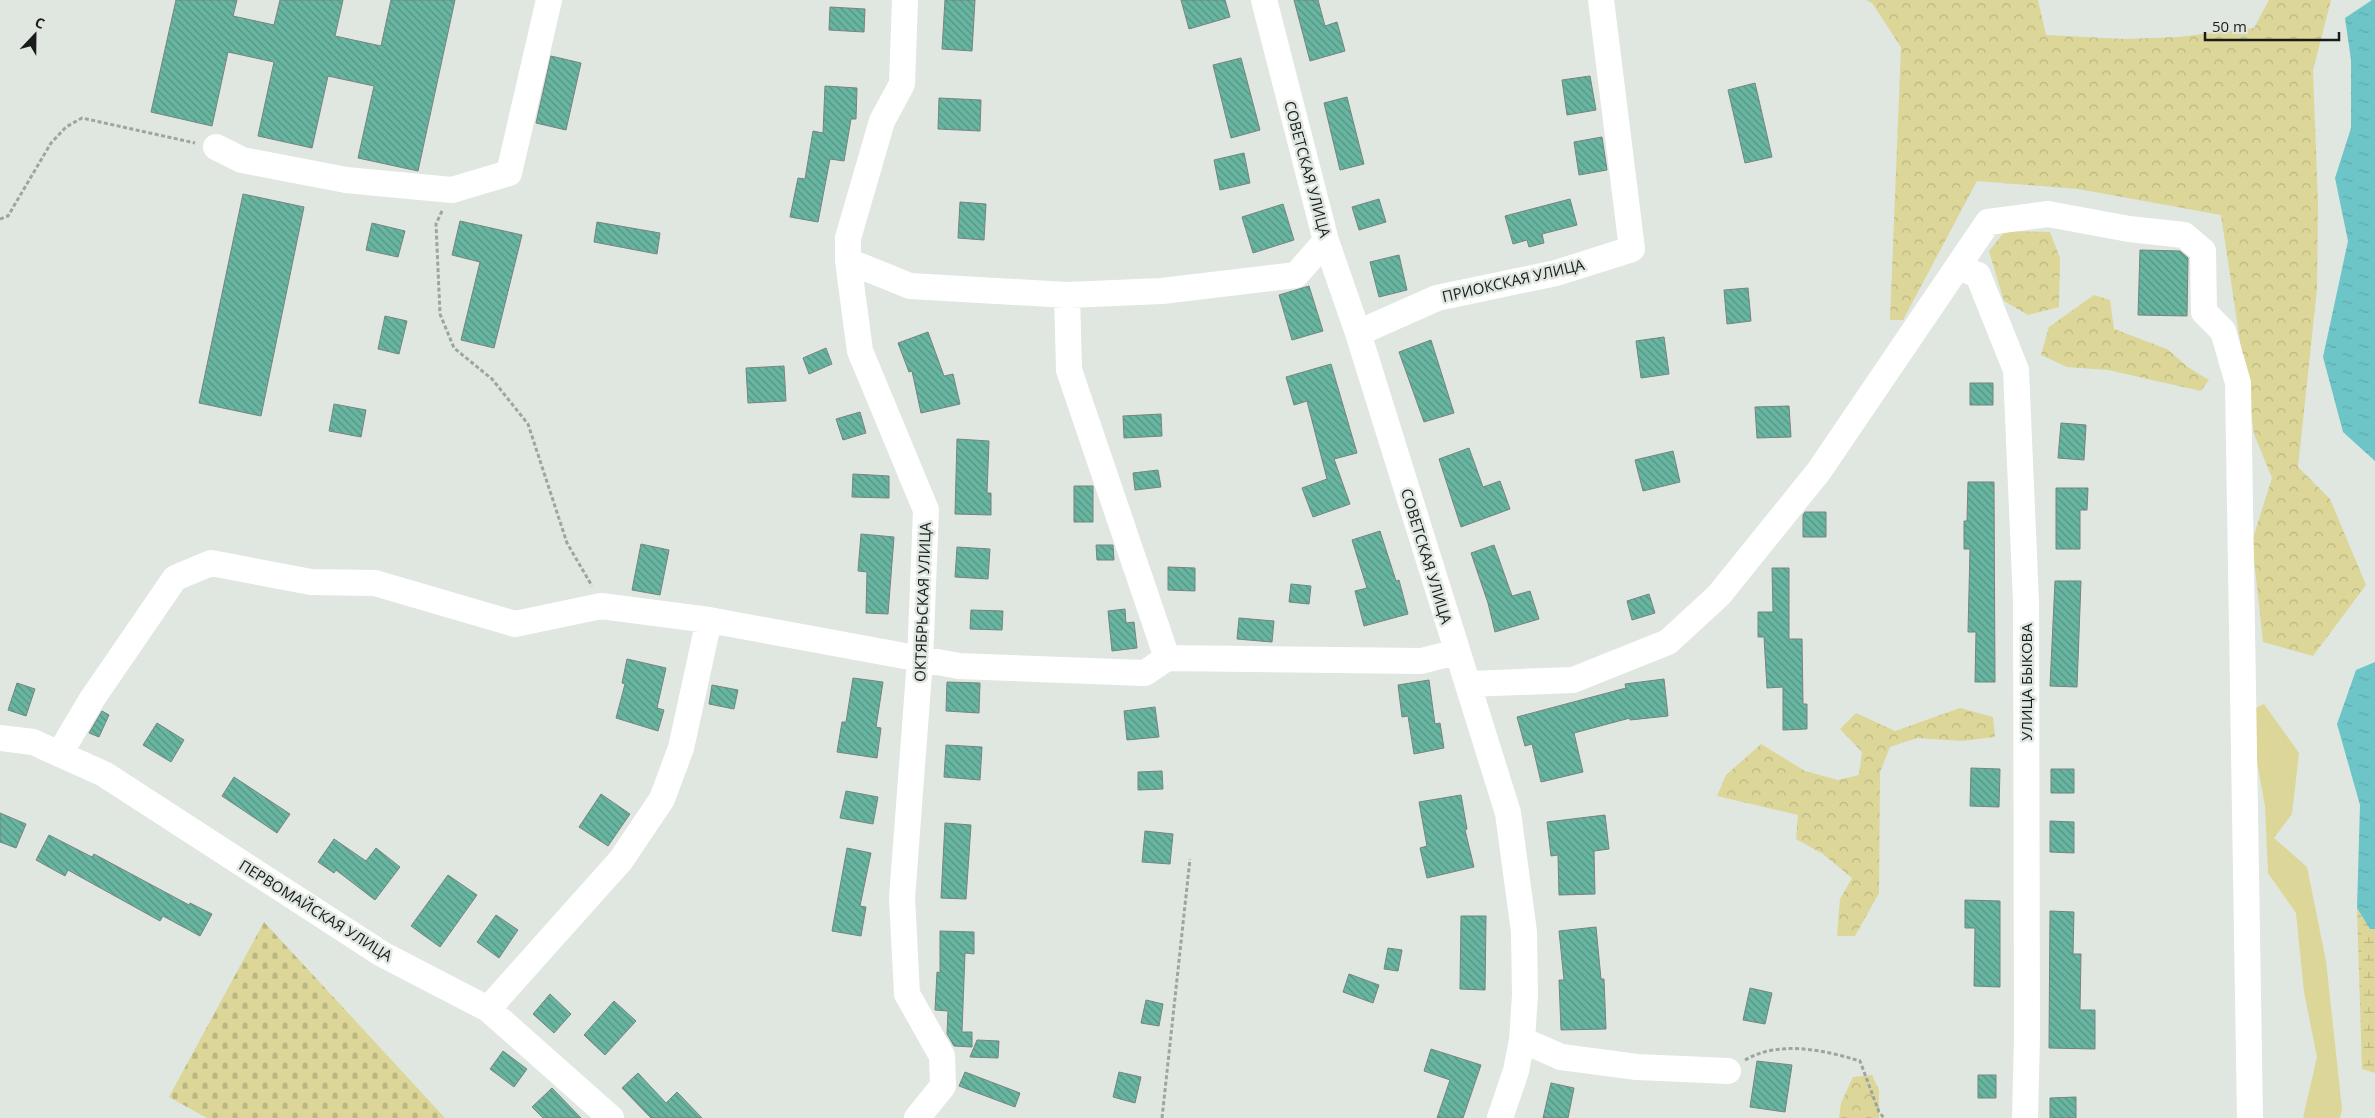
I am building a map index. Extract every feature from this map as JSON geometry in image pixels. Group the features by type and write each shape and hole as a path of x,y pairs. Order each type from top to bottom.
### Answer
{"street":[{"path":"216,148 242,160 346,180 452,190 509,173 549,0"},
{"name":"ОКТЯБРЬСКАЯ УЛИЦА","path":"905,0 902,84 882,121 848,238 848,261 860,350 926,510 920,660 902,898 907,994 942,1056 943,1086 917,1118"},
{"name":"СОВЕТСКАЯ УЛИЦА","path":"1264,0 1326,241 1358,333 1508,813 1524,932 1525,995 1522,1040 1516,1071 1500,1118"},
{"name":"ПРИОКСКАЯ УЛИЦА","path":"1358,333 1437,298 1556,273 1632,249 1601,0"},
{"path":"1469,684 1573,680 1668,642 1719,595 1819,471 1988,222 2048,214 2129,229 2184,235 2203,252 2204,312 2223,331 2238,383 2250,1118"},
{"path":"848,261 910,286 1067,295 1162,291 1296,275 1326,241"},
{"name":"УЛИЦА БЫКОВА","path":"1958,267 1978,275 2016,370 2026,602 2027,1036 2025,1118"},
{"path":"1067,295 1070,370 1167,658"},
{"path":"60,753 92,698 175,578 211,563 310,582 375,583 515,624 601,606 709,620 886,651 920,660 959,666 1145,672 1167,658 1421,661 1457,652"},
{"path":"488,1009 622,860 662,799 681,748 709,620"},
{"name":"ПЕРВОМАЙСКАЯ УЛИЦА","path":"0,738 33,742 104,774 382,954 488,1009 611,1118"},
{"path":"1522,1040 1561,1057 1637,1066 1728,1071"}],"path":[{"path":"0,219 8,216 51,143 66,127 82,118 216,148"},
{"path":"452,190 436,224 440,314 454,348 492,379 528,424 567,543 601,606"},
{"path":"1162,1118 1190,859"},
{"path":"1728,1071 1758,1052 1786,1048 1830,1052 1860,1061 1878,1112 1884,1118"}],"green space":[{"path":"1866,0 2038,0 2046,35 2124,39 2178,37 2254,28 2269,0 2331,0 2313,70 2318,205 2317,289 2298,467 2330,499 2366,585 2313,656 2263,642 2252,541 2272,478 2254,434 2221,215 2078,189 1977,181 1903,320 1890,320 1901,47 1872,3"},
{"path":"2005,231 2050,232 2060,258 2059,307 2028,315 2004,301 1989,251"},
{"path":"2094,295 2110,300 2114,329 2167,349 2189,368 2209,380 2201,391 2108,370 2067,367 2041,355 2049,327"},
{"path":"2264,704 2299,753 2292,814 2274,838 2307,867 2326,961 2342,1109 2340,1118 2303,1118 2317,1057 2304,992 2296,913 2268,873 2265,806 2254,746 2252,710"},
{"path":"1960,708 1993,717 1995,737 1961,741 1917,738 1890,747 1880,772 1879,893 1855,936 1837,936 1840,899 1852,878 1823,854 1796,839 1798,815 1717,796 1726,775 1761,744 1805,771 1838,780 1859,775 1862,752 1840,729 1856,713 1895,731"},
{"path":"2357,908 2370,928 2375,929 2375,1073 2362,1069"},
{"path":"264,922 445,1118 207,1118 169,1097"},
{"path":"1872,1075 1879,1090 1879,1118 1839,1118 1841,1103 1853,1077"}],"water":[{"path":"2372,0 2375,0 2375,461 2343,432 2323,357 2348,241 2335,178 2351,128 2351,60 2345,18"},
{"path":"2375,662 2375,929 2370,929 2357,908 2360,805 2337,724 2356,670"}],"building":[{"path":"176,0 237,0 233,16 274,25 280,0 343,0 335,36 381,46 391,0 455,0 418,171 358,158 374,86 328,76 312,148 258,136 274,62 228,52 212,126 151,112"},
{"path":"945,0 975,0 972,51 942,49"},
{"path":"1181,0 1225,0 1230,17 1189,29"},
{"path":"1294,0 1318,0 1325,26 1337,22 1345,51 1310,61"},
{"path":"830,7 865,9 864,32 829,30"},
{"path":"551,56 581,63 566,130 536,123"},
{"path":"1241,58 1260,130 1231,138 1213,65"},
{"path":"1590,76 1596,110 1567,115 1562,80"},
{"path":"1755,83 1772,157 1745,163 1728,90"},
{"path":"825,86 857,88 856,119 851,119 844,161 830,159 818,222 790,217 798,178 805,179 813,131 823,133"},
{"path":"1347,97 1364,164 1340,170 1324,103"},
{"path":"939,98 981,100 980,131 938,129"},
{"path":"1602,137 1607,170 1579,175 1574,142"},
{"path":"1244,153 1250,183 1220,190 1214,160"},
{"path":"243,194 304,207 261,416 199,403"},
{"path":"1379,199 1386,222 1359,230 1352,207"},
{"path":"1570,199 1577,225 1542,234 1544,243 1529,247 1527,240 1513,244 1505,216"},
{"path":"960,202 986,204 984,240 958,238"},
{"path":"1283,204 1294,240 1253,253 1242,217"},
{"path":"460,221 522,235 494,348 461,340 480,262 452,255"},
{"path":"597,222 660,233 657,254 594,242"},
{"path":"372,223 405,231 398,257 366,250"},
{"path":"2140,250 2180,251 2188,258 2187,316 2138,315"},
{"path":"1399,255 1407,290 1379,297 1370,262"},
{"path":"1309,286 1323,331 1292,340 1279,295"},
{"path":"1748,288 1751,321 1727,324 1724,290"},
{"path":"385,316 407,321 399,354 378,349"},
{"path":"928,332 944,376 953,374 960,404 921,413 912,371 909,372 898,343"},
{"path":"1664,337 1669,374 1641,378 1636,341"},
{"path":"1431,340 1454,413 1424,422 1399,352"},
{"path":"826,348 832,364 809,374 803,358"},
{"path":"1331,364 1357,453 1334,459 1350,504 1313,517 1302,488 1327,479 1307,401 1294,405 1286,377"},
{"path":"784,366 786,401 748,403 746,368"},
{"path":"1970,383 1993,383 1993,405 1970,405"},
{"path":"334,404 366,410 361,437 329,431"},
{"path":"1789,406 1791,437 1757,438 1755,407"},
{"path":"860,412 866,433 843,440 836,419"},
{"path":"1161,414 1162,436 1124,438 1123,416"},
{"path":"2061,423 2086,425 2084,460 2058,458"},
{"path":"957,439 989,441 987,493 991,493 991,515 955,514"},
{"path":"1469,448 1483,487 1500,481 1510,509 1461,527 1439,459"},
{"path":"1673,451 1680,482 1643,491 1635,460"},
{"path":"1158,470 1161,487 1135,490 1133,473"},
{"path":"853,474 889,476 889,498 852,497"},
{"path":"1968,482 1994,482 1995,682 1975,682 1976,632 1968,632 1970,549 1964,549 1964,521 1967,521"},
{"path":"1074,486 1093,486 1093,522 1074,522"},
{"path":"2056,488 2088,488 2087,510 2080,510 2080,549 2056,549"},
{"path":"1805,512 1826,512 1826,537 1803,537 1803,515"},
{"path":"1380,531 1396,581 1399,580 1408,614 1364,626 1355,591 1367,588 1352,540"},
{"path":"861,534 894,537 888,614 866,613 867,572 858,571"},
{"path":"641,544 669,550 660,595 632,590"},
{"path":"1096,545 1113,545 1114,560 1097,560"},
{"path":"1494,545 1512,596 1530,591 1539,619 1495,632 1488,603 1471,553"},
{"path":"957,547 990,549 988,579 955,577"},
{"path":"1168,567 1195,568 1195,591 1168,590"},
{"path":"1772,568 1789,568 1789,639 1802,639 1803,704 1807,704 1807,729 1783,730 1783,687 1767,688 1764,637 1758,637 1758,612 1773,612"},
{"path":"2055,581 2081,581 2077,687 2050,686"},
{"path":"1291,584 1311,586 1309,604 1289,602"},
{"path":"1649,594 1655,613 1632,620 1627,601"},
{"path":"1125,609 1126,623 1134,622 1137,648 1112,651 1108,611"},
{"path":"971,610 1003,611 1002,630 970,629"},
{"path":"1239,618 1274,621 1272,642 1237,639"},
{"path":"627,659 666,668 657,708 664,710 658,731 616,718 625,684 622,683"},
{"path":"853,678 883,682 876,727 881,728 877,758 837,752 842,722 846,722"},
{"path":"1664,679 1668,716 1630,720 1630,718 1574,733 1583,772 1541,782 1532,744 1525,746 1517,717 1626,688 1625,684"},
{"path":"1429,680 1435,724 1440,723 1444,748 1414,754 1408,716 1402,717 1398,685"},
{"path":"947,682 980,683 979,713 946,711"},
{"path":"17,683 35,689 26,716 8,710"},
{"path":"712,685 738,690 734,709 709,704"},
{"path":"1155,707 1159,737 1127,740 1124,711"},
{"path":"102,711 109,715 99,737 89,733"},
{"path":"157,723 184,740 171,762 143,745"},
{"path":"946,745 982,747 980,780 944,777"},
{"path":"1971,768 2000,769 1999,807 1970,806"},
{"path":"2051,769 2074,769 2074,793 2051,793"},
{"path":"1162,771 1163,789 1138,790 1138,772"},
{"path":"234,777 290,814 277,833 222,796"},
{"path":"846,791 878,797 873,824 840,818"},
{"path":"601,794 630,814 608,846 579,827"},
{"path":"1461,795 1467,829 1465,830 1474,867 1427,878 1420,848 1427,846 1419,802"},
{"path":"0,813 26,824 16,848 0,842"},
{"path":"1605,815 1609,849 1594,851 1595,894 1559,895 1558,855 1551,856 1547,822"},
{"path":"2050,821 2074,822 2074,853 2050,852"},
{"path":"945,823 971,825 966,899 941,898"},
{"path":"1145,831 1173,834 1170,864 1142,862"},
{"path":"49,835 92,857 94,854 189,905 190,903 212,914 200,936 163,916 160,921 68,870 65,876 36,860"},
{"path":"334,839 366,861 376,848 400,867 375,900 336,870 334,873 318,862"},
{"path":"847,848 871,853 860,906 866,907 861,936 832,931"},
{"path":"448,875 477,895 440,947 411,926"},
{"path":"1965,900 2000,901 2000,987 1974,986 1975,928 1965,928"},
{"path":"2050,911 2074,912 2073,954 2081,954 2080,1010 2095,1010 2095,1049 2049,1048"},
{"path":"496,915 518,930 499,958 477,942"},
{"path":"1461,916 1486,916 1485,990 1460,989"},
{"path":"1596,927 1601,979 1604,979 1606,1029 1561,1030 1559,980 1564,980 1559,931"},
{"path":"940,931 974,932 974,954 965,953 962,1032 972,1032 972,1047 954,1046 947,1034 948,1011 935,1010 937,972 940,973"},
{"path":"1388,948 1402,950 1398,971 1384,969"},
{"path":"1349,974 1379,985 1373,1003 1343,992"},
{"path":"1750,988 1772,993 1765,1024 1743,1020"},
{"path":"550,994 571,1014 554,1033 533,1014"},
{"path":"1146,1000 1163,1004 1159,1026 1141,1023"},
{"path":"614,1001 636,1021 605,1055 584,1035"},
{"path":"977,1040 999,1041 998,1058 970,1057"},
{"path":"1431,1049 1481,1065 1463,1118 1437,1118 1450,1080 1424,1071"},
{"path":"503,1051 527,1069 514,1087 490,1069"},
{"path":"1757,1061 1792,1065 1785,1112 1750,1107"},
{"path":"965,1072 1020,1093 1015,1107 959,1086"},
{"path":"1119,1072 1141,1077 1135,1103 1113,1097"},
{"path":"638,1073 666,1103 677,1092 702,1118 651,1118 622,1088"},
{"path":"1978,1075 1996,1075 1996,1098 1978,1098"},
{"path":"1551,1083 1574,1088 1568,1118 1543,1118"},
{"path":"552,1088 581,1118 543,1118 532,1107"},
{"path":"2076,1097 2076,1118 2050,1118 2050,1098"}]}
